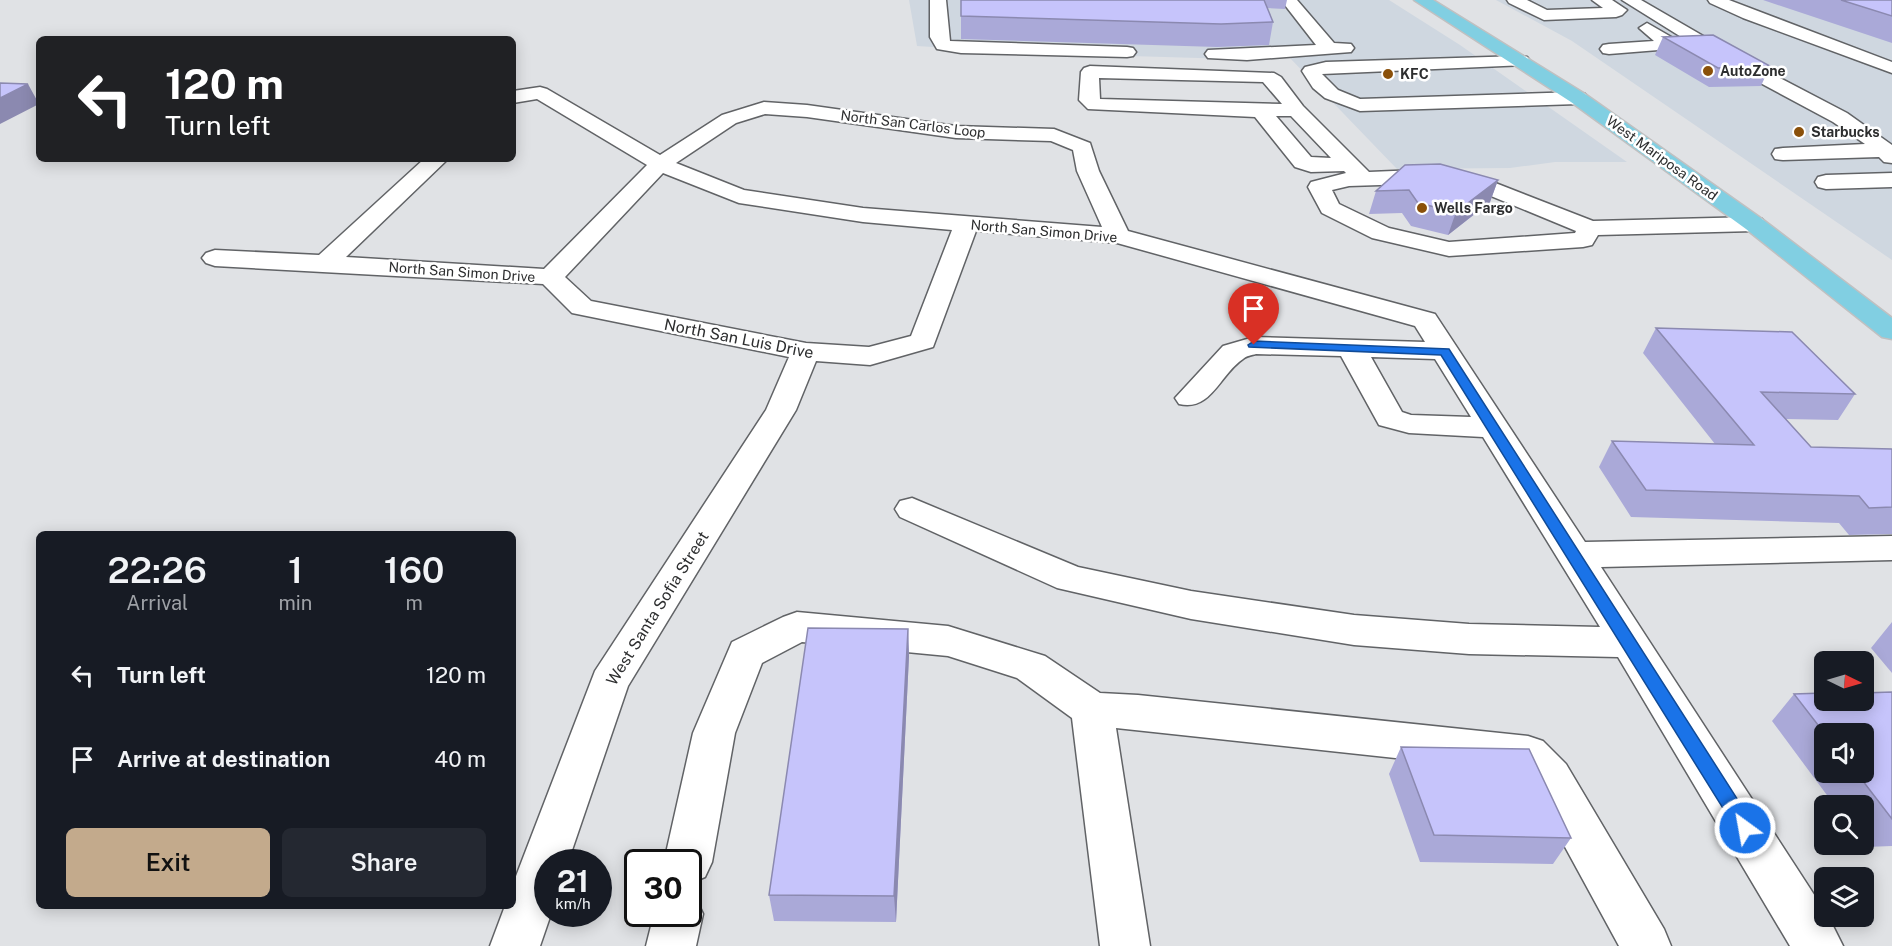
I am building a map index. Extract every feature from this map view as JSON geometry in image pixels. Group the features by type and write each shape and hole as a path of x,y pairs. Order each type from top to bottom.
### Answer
{"main road":[{"name":"West Mariposa Road","path":"1422,0 1578,98 1754,224 1892,331"}],"street":[{"path":"938,0 939,37 943,45 961,48 1140,52"},
{"path":"1289,0 1329,49"},
{"path":"1515,0 1544,15 1635,12 1667,42 1665,45 1609,49"},
{"path":"1600,0 1635,12 1704,45 1838,116 1875,140 1889,153"},
{"path":"1716,0 1749,15 1892,68"},
{"path":"1453,42 1487,40"},
{"path":"1199,53 1247,55 1363,47"},
{"path":"1521,61 1326,67 1311,71 1315,79 1336,99 1360,105 1578,98"},
{"path":"1290,102 1261,111 1095,105 1089,100 1090,72 1267,77 1274,81 1290,102 1357,172"},
{"name":"North San Simon Drive","path":"516,97 540,93 660,164 739,196 863,215 1118,236 1425,320 1445,351"},
{"name":"North San Carlos Loop","path":"660,164 729,120 764,108 807,111 956,132 1054,135 1083,147 1088,171 1118,236"},
{"path":"1261,111 1303,162 1311,165 1357,172 1442,176 1470,182 1590,228 1754,224"},
{"path":"1783,154 1889,153"},
{"path":"325,263 434,162"},
{"name":"North San Simon Drive","path":"215,258 550,278 660,164"},
{"path":"1357,172 1348,179 1319,187 1330,208 1381,233 1449,249 1583,240 1590,228"},
{"path":"1826,182 1892,180"},
{"name":"North San Luis Drive","path":"550,278 582,307 806,352 870,356 923,341 966,225"},
{"path":"1190,398 1233,352 1254,345 1445,351 1818,946"},
{"path":"1351,348 1390,418 1409,423 1493,428"},
{"name":"West Santa Sofia Street","path":"515,946 609,682 781,410 806,352"},
{"path":"912,509 1070,579 1191,605 1354,630 1469,639 1629,642"},
{"path":"1574,555 1892,548"},
{"path":"691,849 714,733 746,653 797,627 948,641 1031,668 1092,710 1138,712 1528,754 1550,777 1646,946"},
{"path":"1092,710 1125,946"},
{"path":"671,946 675,927"}],"shaded area":[{"path":"909,0 1389,0 1460,45 1627,162 1555,162 1510,168 1397,169 1289,57 1233,59 1027,53 917,46"},
{"path":"1496,0 1892,0 1892,260 1572,41"}],"building":[{"path":"961,0 1264,0 1273,22 1221,24 961,16"},
{"path":"1841,0 1892,0 1892,16"},
{"path":"1713,35 1770,66 1718,68 1663,37"},
{"path":"0,83 28,84 0,98"},
{"path":"1440,164 1498,180 1456,212 1418,203 1409,190 1376,191 1405,165"},
{"path":"1656,328 1792,332 1855,394 1761,392 1811,447 1892,449 1892,507 1869,508 1859,496 1646,490 1612,441 1754,445"},
{"path":"808,628 908,629 894,896 769,895"},
{"path":"1892,692 1892,819 1864,783 1874,783 1874,723 1816,723 1794,694 1814,693 1814,711 1874,711 1874,693"},
{"path":"1401,747 1529,749 1571,838 1434,835"}],"place":[{"name":"AutoZone","path":"1708,71"},
{"name":"KFC","path":"1388,74"},
{"name":"Starbucks","path":"1799,132"},
{"name":"Wells Fargo","path":"1422,208"}],"route":[{"path":"1254,345 1445,351 1745,828"}]}
